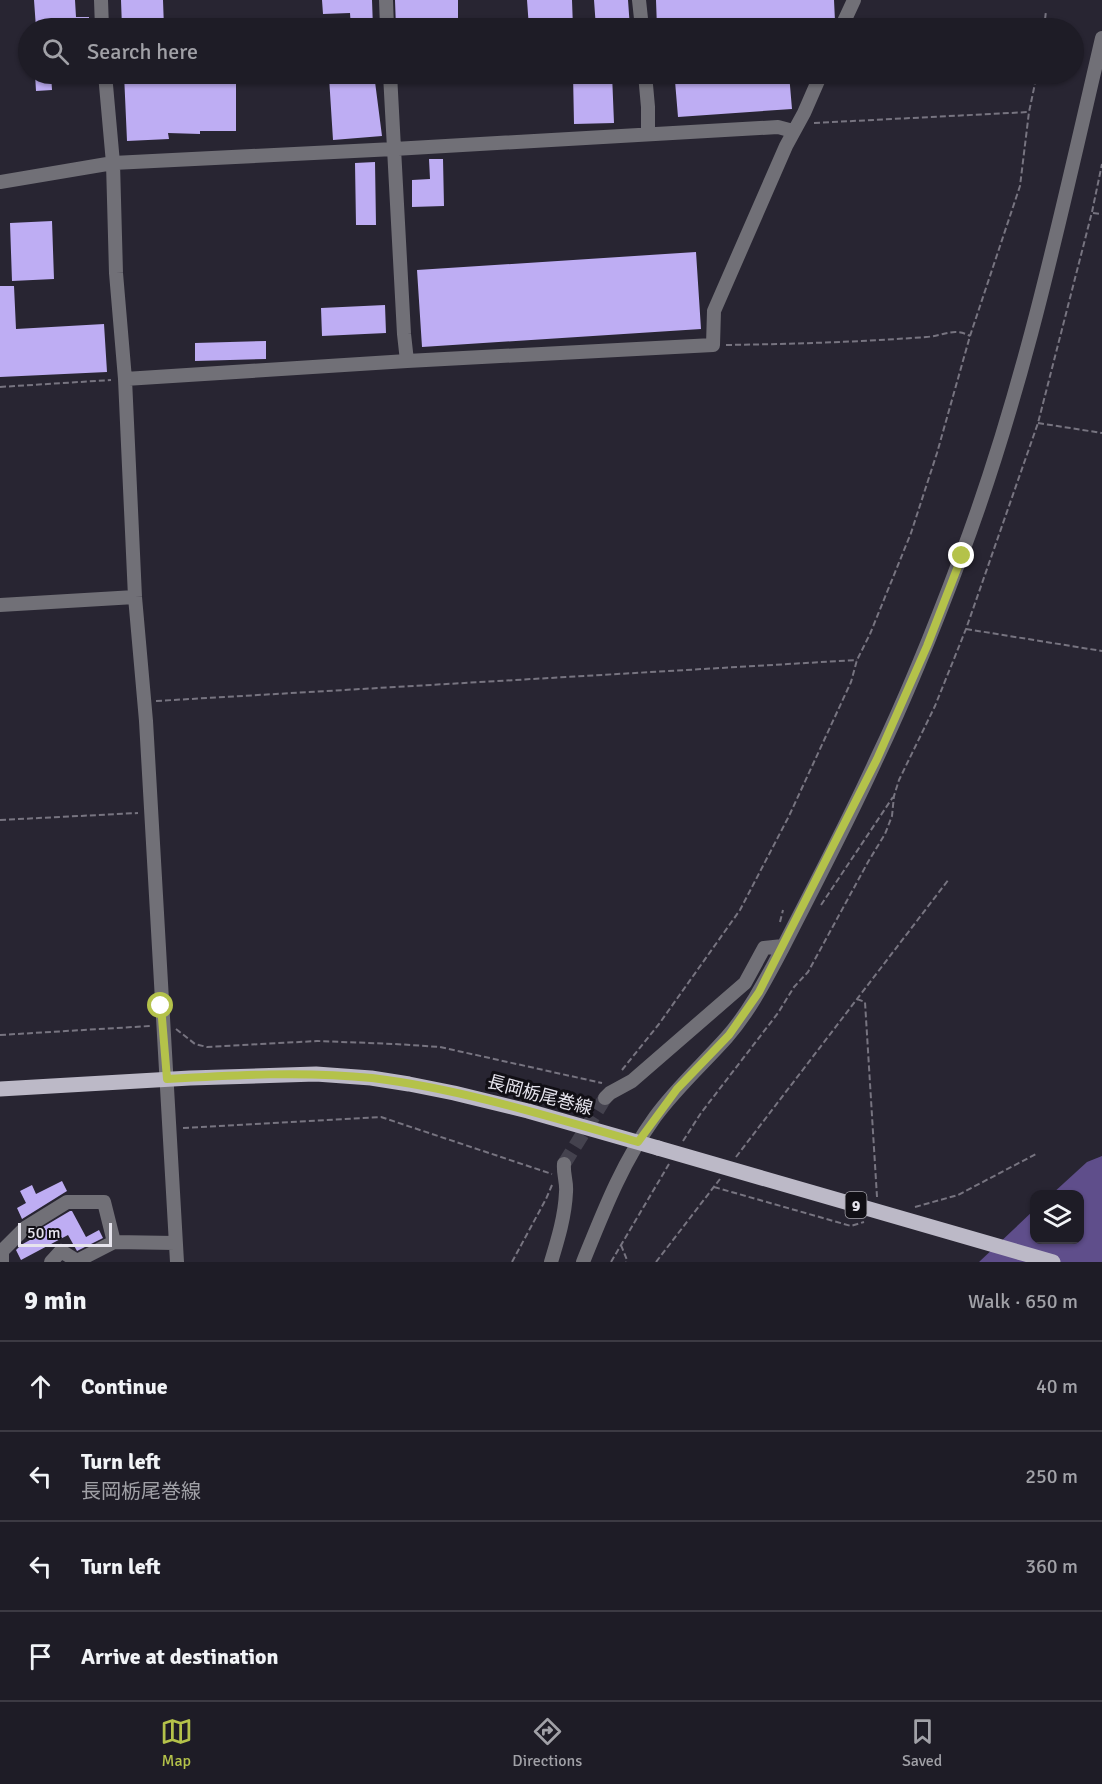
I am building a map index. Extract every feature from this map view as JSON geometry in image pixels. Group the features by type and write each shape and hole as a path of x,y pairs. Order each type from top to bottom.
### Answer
{"main road":[{"name":"長岡栃尾巻線","path":"0,1089 167,1079 316,1074 371,1078 409,1084 528,1111 1053,1262"}],"street":[{"path":"101,0 102,18"},
{"path":"386,0 387,18"},
{"path":"639,0 641,18"},
{"path":"846,18 854,0"},
{"path":"584,1262 615,1184 638,1142 677,1089 729,1035 759,992 877,759 927,646 962,556 1025,360 1102,38"},
{"path":"106,84 113,163 116,273 125,379 135,597 144,702 177,1262"},
{"path":"391,84 404,334 408,361"},
{"path":"646,84 648,134"},
{"path":"125,379 713,345 714,311 817,84"},
{"path":"0,182 113,163 778,127 794,131"},
{"path":"0,605 135,597"},
{"path":"606,1091 610,1093 632,1081 745,983 764,948 783,946"},
{"path":"551,1262 562,1224 566,1190 560,1171"},
{"path":"1,1255 25,1228 67,1202 105,1202 114,1242"},
{"path":"51,1262 61,1251 77,1261 114,1242 175,1243"}],"path":[{"path":"1045,18 1046,11"},
{"path":"621,1071 659,1024 740,910 789,816 851,682 857,660 911,533 937,453 970,336 1020,186 1034,84"},
{"path":"816,123 1029,112"},
{"path":"1092,212 1102,214"},
{"path":"713,345 802,344 898,339 960,331 970,336"},
{"path":"0,387 125,379"},
{"path":"1038,423 1102,433"},
{"path":"966,629 1102,651"},
{"path":"144,702 857,660"},
{"path":"817,910 894,796"},
{"path":"0,820 150,812"},
{"path":"738,1155 950,879"},
{"path":"857,999 866,1002 878,1206"},
{"path":"0,1035 163,1026 176,1029 195,1044 207,1047 317,1041 440,1047 606,1091"},
{"path":"168,1127 381,1117 560,1171 512,1262"},
{"path":"656,1262 711,1191"},
{"path":"621,1245 626,1262"}],"shaded area":[{"path":"1102,1156 1102,1262 979,1262 1030,1214 1030,1244 1084,1244 1084,1190 1056,1190 1087,1162"}],"building":[{"path":"34,0 75,0 76,17 89,17 89,18 35,18"},
{"path":"121,0 163,0 164,18 122,18"},
{"path":"322,0 372,0 373,18 350,18 350,13 323,14"},
{"path":"395,0 458,0 458,18 396,18"},
{"path":"527,0 572,0 573,18 528,18"},
{"path":"594,0 628,0 629,18 595,18"},
{"path":"656,0 834,0 835,18 657,18"},
{"path":"36,84 52,84 52,90 36,91"},
{"path":"124,84 236,84 236,131 200,131 200,134 168,133 169,139 127,141"},
{"path":"329,84 375,84 382,136 333,140"},
{"path":"573,84 612,84 614,123 574,124"},
{"path":"675,84 790,84 792,109 678,117"},
{"path":"429,159 443,159 444,206 412,207 412,180 430,179"},
{"path":"375,162 376,225 356,225 355,163"},
{"path":"52,221 54,279 12,281 10,223"},
{"path":"696,252 701,329 422,347 417,270"},
{"path":"0,286 14,286 16,329 104,324 107,372 0,377"},
{"path":"385,305 386,333 322,336 321,308"},
{"path":"266,341 266,359 195,361 195,343"},
{"path":"62,1181 67,1191 22,1219 17,1208 26,1203 20,1191 32,1185 36,1194"},
{"path":"70,1211 86,1237 99,1230 103,1238 77,1251 68,1235 21,1260 16,1250 21,1245 46,1231 43,1227"}],"tunnel":[{"path":"564,1164 605,1098"}],"route":[{"path":"161,1006 167,1079 316,1074 371,1078 454,1093 638,1142 665,1103 729,1035 759,992 877,759 927,646 962,556"}]}
